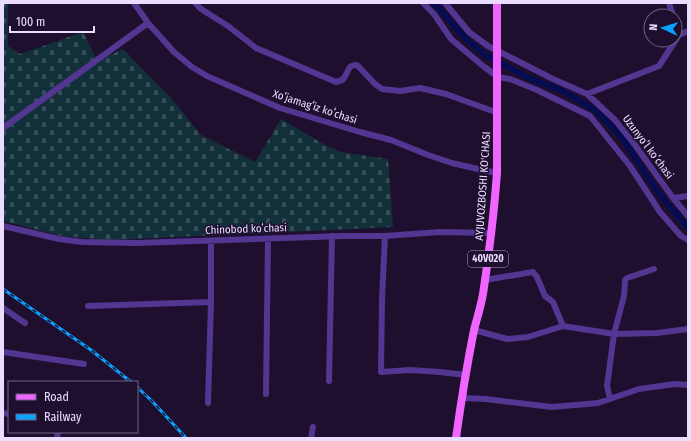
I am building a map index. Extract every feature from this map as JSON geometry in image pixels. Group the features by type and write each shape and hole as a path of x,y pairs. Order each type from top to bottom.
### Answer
{"main road":[{"name":"40V020","path":"497,3 498,77"},
{"name":"AYJUVOZBOSHI KO'CHASI","path":"456,438 474,330 485,280 492,233 497,173 498,77"}],"street":[{"name":"Xoʻjamagʻiz koʻchasi","path":"134,3 148,23 170,49 192,67 207,76 280,108 391,140 428,155 497,173"},
{"path":"195,3 201,9 228,26 256,48 336,82 344,79 350,66 357,65 375,84 382,89 400,91 420,88 440,92 498,113"},
{"path":"423,3 434,14 451,39 498,77 510,79 537,90 590,116 630,166 660,212 680,236 688,240"},
{"name":"Uzunyoʻl koʻchasi","path":"445,3 469,32 488,46 553,79 587,94 615,120 635,145 672,198 688,216"},
{"path":"3,128 148,23"},
{"path":"587,94 659,66 671,48"},
{"path":"672,198 688,196"},
{"name":"Chinobod koʻchasi","path":"3,226 59,239 82,242 137,243 332,236 385,236 440,232 492,233"},
{"path":"329,381 332,236"},
{"path":"385,236 381,372 410,370 466,375"},
{"path":"266,394 268,239"},
{"path":"208,403 211,241"},
{"path":"610,399 607,386 614,334 624,296 625,280 654,269"},
{"path":"485,280 533,272 546,296 553,302 563,326"},
{"path":"88,306 211,302"},
{"path":"3,308 25,323"},
{"path":"474,330 507,339 528,337 563,326 614,334 656,333 688,329"},
{"path":"3,352 84,364"},
{"path":"462,398 486,399 552,407 598,403 639,389 675,384 688,386"},
{"path":"311,438 313,427"}],"green space":[{"path":"3,3 8,3 8,46 20,54 83,32 97,61 123,49 171,98 201,135 255,162 281,119 325,145 341,152 388,159 393,227 110,240 62,236 3,221"}],"waterway":[{"path":"434,3 468,41 485,55 529,78 565,92 596,111 621,136 656,190 688,228"}],"railway":[{"path":"3,289 91,350 130,381"},
{"path":"138,388 186,438"}]}
